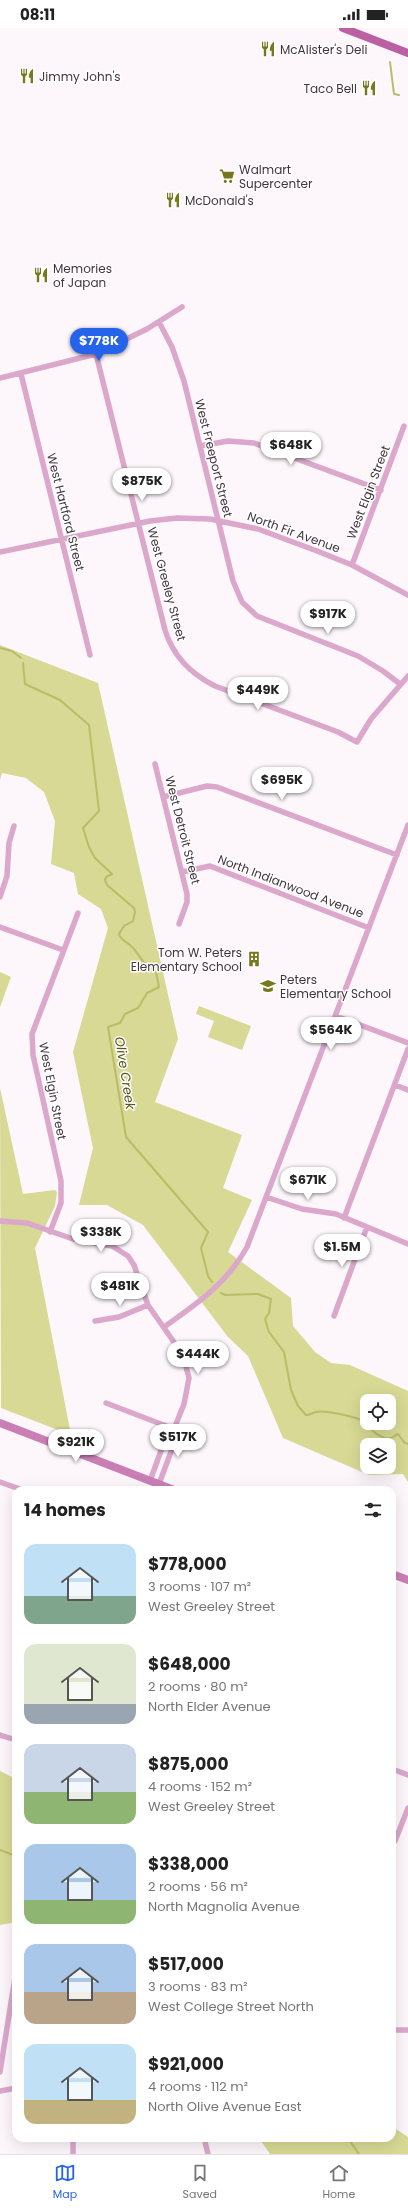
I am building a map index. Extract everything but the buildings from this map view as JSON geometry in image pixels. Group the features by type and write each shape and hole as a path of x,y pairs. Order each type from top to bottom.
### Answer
{"main road":[{"path":"343,28 352,30 408,53"}],"street":[{"path":"0,378 21,374 96,354 159,322 182,308"},
{"name":"West Freeport Street","path":"159,322 178,362 233,581 242,602 262,619 358,656 383,671 400,684"},
{"name":"West Greeley Street","path":"96,354 165,630 170,644 178,656 191,670 206,681 338,732 357,742 371,719 400,684"},
{"name":"West Hartford Street","path":"21,374 90,655"},
{"name":"West Elgin Street","path":"352,565 404,426"},
{"path":"200,446 228,441 254,443 380,490"},
{"name":"North Fir Avenue","path":"0,552 139,523 176,518 218,520 258,529 352,565 408,595"},
{"path":"400,684 408,676"},
{"name":"West Detroit Street","path":"155,764 188,902 180,924"},
{"path":"164,797 207,786 217,786 397,855"},
{"path":"164,1327 215,1289 237,1265 247,1247 408,825"},
{"path":"0,897 7,876 9,843 14,826"},
{"name":"North Indianwood Avenue","path":"182,872 210,866 369,928"},
{"name":"West Elgin Street","path":"50,1232 61,1203 61,1181 33,1055 32,1040 35,1025 78,913"},
{"path":"0,927 63,950"},
{"path":"336,1016 408,1043"},
{"path":"344,1218 408,1049"},
{"path":"395,1084 408,1090"},
{"path":"266,1197 302,1210 325,1211 408,1244"},
{"path":"0,1221 27,1223 73,1239 120,1249 128,1256 134,1265 148,1305 183,1355 189,1378 187,1396 174,1429 166,1437 150,1481"},
{"path":"334,1316 367,1227"},
{"path":"95,1321 119,1317 148,1305"},
{"path":"106,1403 174,1429"},
{"path":"0,1423 164,1486"},
{"path":"159,1484 175,1441 174,1429"},
{"path":"0,1482 12,1486"},
{"path":"396,1576 408,1580"},
{"path":"0,1735 12,1739"},
{"path":"396,1770 408,1775"},
{"path":"396,1838 408,1808"},
{"path":"0,2072 12,1996"},
{"path":"396,2030 408,2030"},
{"path":"0,2091 12,2089"},
{"path":"73,2142 73,2154"},
{"path":"205,2142 208,2154"}],"green space":[{"path":"0,645 98,683 178,1039 155,1102 242,1135 223,1188 252,1200 228,1252 291,1298 293,1326 315,1352 331,1363 350,1365 408,1391 408,1482 403,1474 369,1475 367,1474 396,1474 396,1438 360,1438 360,1471 283,1438 248,1356 228,1337 143,1225 107,1205 79,1205 93,1148 73,1052 108,928 101,909 78,894 74,873 51,864 55,821 44,792 26,778 2,773 0,780"},
{"path":"0,972 11,977 0,1007"},
{"path":"199,1006 251,1026 242,1050 208,1037 214,1021 196,1014"},
{"path":"0,1088 23,1194 55,1190 57,1192 55,1206 35,1248 71,1435 1,1408"},
{"path":"0,1771 12,1777 12,1923 0,1925"},
{"path":"396,2129 408,2137 408,2154 270,2154 262,2142 396,2142"}],"waterway":[{"path":"390,62 394,94 399,95"},
{"name":"Olive Creek","path":"0,648 12,651 21,658"},
{"name":"Olive Creek","path":"23,663 25,684 60,700 89,725 99,811 83,828 89,847 95,858 112,874 106,877 105,880 107,885 134,908 135,912 133,921 124,926 119,934 123,940 135,950 148,967 156,972 159,987 147,993 138,1008 125,1014 120,1023 108,1027 126,1137 208,1232 201,1248 208,1276 212,1282"},
{"name":"Olive Creek","path":"221,1293 225,1295 258,1294 271,1299 269,1313 265,1319 269,1332 284,1352 291,1390 298,1406 306,1415 316,1412 327,1412 350,1416 360,1420"},
{"name":"Olive Creek","path":"371,1430 380,1436 387,1438 392,1438 398,1434 404,1442 408,1444"},
{"path":"0,1850 12,1854"},
{"path":"351,2142 359,2154"}],"place":[{"name":"McAlister's Deli","path":"268,49"},
{"name":"Jimmy John's","path":"27,76"},
{"name":"Taco Bell","path":"369,88"},
{"name":"Walmart Supercenter","path":"227,176"},
{"name":"McDonald's","path":"173,200"},
{"name":"Memories of Japan","path":"41,275"},
{"name":"Tom W. Peters Elementary School","path":"254,959"},
{"name":"Peters Elementary School","path":"268,986"}]}
